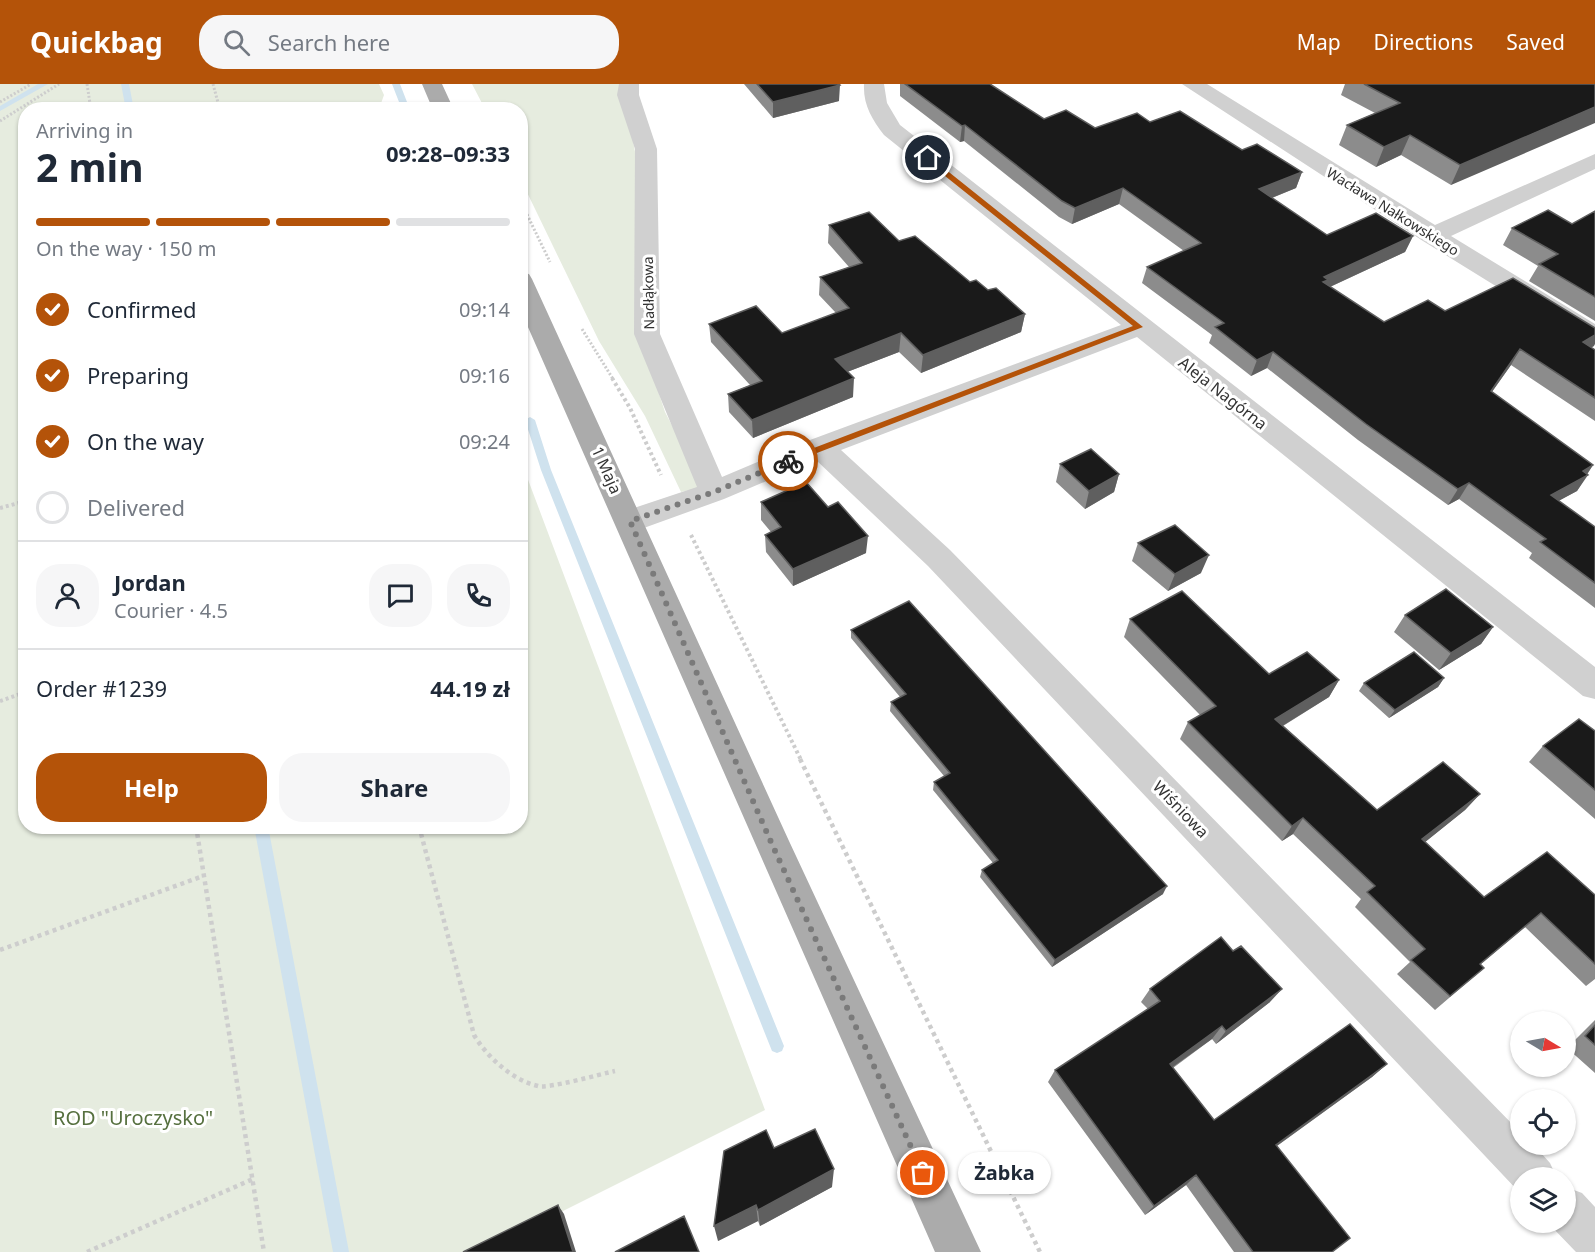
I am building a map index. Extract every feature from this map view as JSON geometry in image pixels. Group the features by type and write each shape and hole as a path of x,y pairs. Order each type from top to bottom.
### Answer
{"main road":[{"path":"432,84 440,102"},
{"name":"1 Maja","path":"528,297 630,521 771,842 958,1252"}],"street":[{"name":"Nadłąkowa","path":"629,84 628,95 646,150 647,334 714,492"},
{"name":"Aleja Nagórna","path":"874,84 873,98 878,112 892,130 1595,686"},
{"name":"Wacława Nałkowskiego","path":"1192,84 1431,236 1595,336"},
{"path":"1431,236 1595,161"},
{"path":"630,521 714,492 820,447 1139,327"},
{"name":"Wiśniowa","path":"820,447 939,558 1524,1167"},
{"path":"1576,1219 1595,1239"}],"path":[{"path":"0,102 31,84"},
{"path":"30,102 59,84"},
{"path":"87,84 90,102"},
{"path":"213,84 218,102"},
{"path":"0,121 18,110"},
{"path":"528,217 551,264"},
{"path":"581,327 630,408 1040,1252"},
{"path":"0,508 18,503"},
{"path":"0,701 18,695"},
{"path":"197,834 264,1252"},
{"path":"421,834 474,1035 485,1054 510,1072 539,1087 615,1071"},
{"path":"0,950 203,876"},
{"path":"87,1252 254,1179"}],"green space":[{"name":"ROD \"Uroczysko\"","path":"0,84 379,84 384,95 382,102 18,102 18,834 528,834 528,480 765,1110 481,1252 0,1252"},
{"path":"472,84 619,84 624,92 638,168 640,336 665,412 701,482 699,488 681,492 645,416 599,341 528,194 528,102 481,102"}],"building":[{"path":"757,84 839,84 840,85 773,102"},
{"path":"905,84 990,84 1044,119 1066,110 1095,128 1137,113 1150,122 1180,111 1242,150 1257,144 1302,172 1259,189 1327,235 1376,213 1413,236 1324,277 1328,280 1323,282 1384,322 1428,300 1445,311 1513,278 1595,328 1595,335 1583,342 1595,350 1595,398 1520,349 1491,391 1593,465 1583,471 1588,475 1551,495 1595,527 1595,583 1540,542 1546,539 1469,483 1458,489 1366,424 1273,352 1257,360 1215,327 1224,323 1147,267 1201,243 1123,188 1075,208 1062,201 965,125 962,126"},
{"path":"1364,84 1595,84 1595,107 1460,165 1410,135 1384,147 1347,125 1400,103"},
{"path":"1548,210 1572,224 1595,211 1595,297 1539,264 1558,254 1512,228"},
{"path":"869,212 899,241 915,236 970,282 976,280 988,290 996,288 1025,314 923,355 901,333 835,359 854,378 752,420 728,394 762,381 709,324 756,306 782,333 849,308 820,277 862,263 829,225"},
{"path":"1091,449 1119,474 1089,491 1060,464"},
{"path":"806,482 828,507 838,502 868,536 793,569 765,535 781,527 761,502"},
{"path":"1175,525 1209,555 1175,574 1138,543"},
{"path":"1446,589 1493,627 1451,653 1405,615"},
{"path":"1182,591 1269,674 1307,652 1339,680 1275,719 1377,810 1443,762 1480,794 1422,839 1484,897 1547,852 1595,895 1595,964 1541,913 1480,964 1484,968 1450,996 1411,960 1425,949 1367,892 1375,886 1303,818 1292,826 1188,722 1216,706 1130,619"},
{"path":"909,601 1167,886 1055,960 982,870 998,860 934,782 950,773 891,702 906,694 851,630"},
{"path":"1414,652 1444,678 1395,710 1364,683"},
{"path":"1579,719 1595,731 1595,790 1543,746"},
{"path":"1221,937 1233,951 1241,946 1282,989 1226,1031 1222,1026 1170,1064 1214,1120 1350,1024 1387,1064 1276,1145 1350,1238 1332,1252 1253,1252 1196,1175 1154,1206 1055,1070 1160,1001 1150,989"},
{"path":"1595,1025 1595,1045 1585,1036"},
{"path":"815,1129 834,1169 758,1210 756,1205 714,1226 724,1151 766,1130 774,1148"},
{"path":"558,1205 573,1252 463,1252"},
{"path":"684,1216 699,1252 615,1252"}],"waterway":[{"path":"0,109 44,84"},
{"path":"125,84 128,102"},
{"path":"396,84 403,102"},
{"path":"530,420 546,470 777,1046"},
{"path":"263,834 341,1252"}],"way so far":[{"path":"788,461 714,492 630,521 771,842 923,1173"}],"place":[{"name":"Żabka","path":"923,1173"}],"route":[{"path":"788,461 1139,327 928,158"}]}
